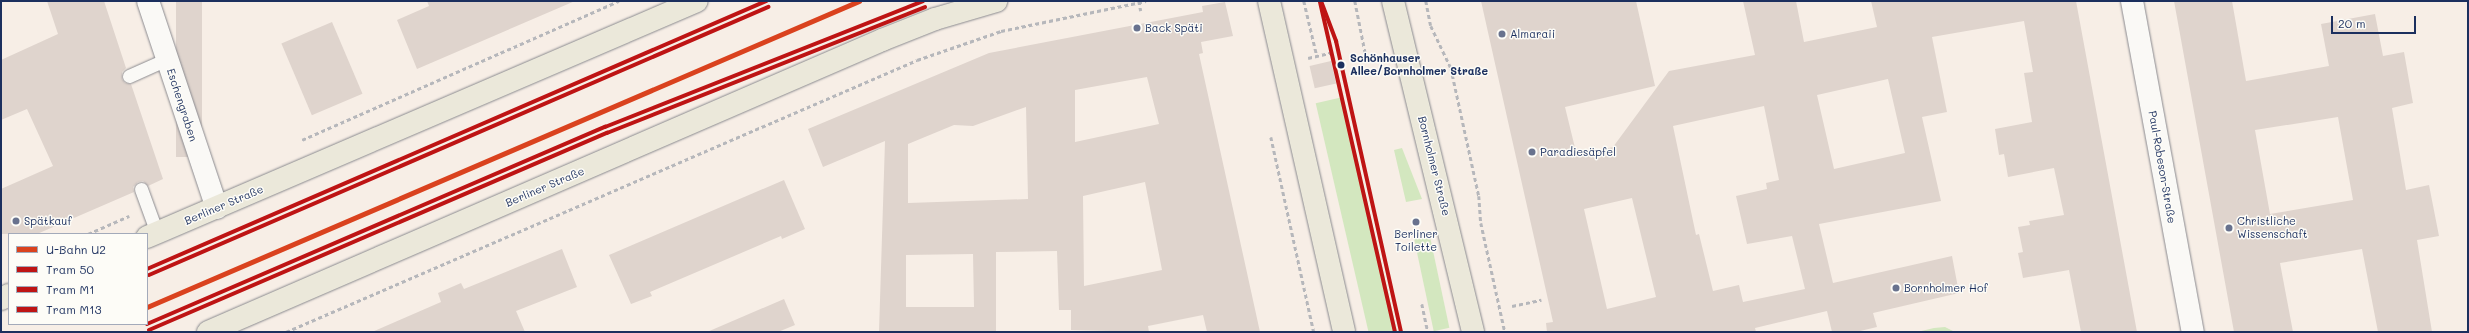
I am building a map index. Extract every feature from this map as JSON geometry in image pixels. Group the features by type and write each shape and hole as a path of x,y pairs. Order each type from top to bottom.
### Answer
{"main road":[{"name":"Berliner Straße","path":"152,235 696,1"},
{"name":"Berliner Straße","path":"208,332 237,326 882,40 935,19 996,1"},
{"path":"1270,1 1344,332"},
{"name":"Bornholmer Straße","path":"1393,1 1473,332"}],"street":[{"name":"Eschengraben","path":"148,1 217,208"},
{"name":"Paul-Robeson-Straße","path":"2132,1 2193,332"}],"lane":[{"path":"128,76 167,59"},
{"path":"141,189 152,235"}],"path":[{"path":"296,143 619,1"},
{"path":"286,332 917,60 1001,31 1146,1"},
{"path":"1304,1 1317,56"},
{"path":"1355,1 1366,56"},
{"path":"1426,1 1431,26 1451,68 1479,196 1481,223 1506,332"},
{"path":"1139,2 1141,11"},
{"path":"1308,58 1330,53"},
{"path":"1271,135 1314,332"},
{"path":"1512,306 1541,300"},
{"path":"1422,304 1428,332"}],"green space":[{"path":"1343,97 1397,332 1369,332 1316,103"},
{"path":"1402,148 1422,199 1406,202 1394,150"},
{"path":"1429,232 1449,328 1434,331 1413,235"},
{"path":"1945,327 1955,332 1917,332 1934,328"}],"building":[{"path":"47,1 104,1 126,68 122,72 122,79 125,83 131,84 163,179 148,186 143,181 138,182 133,187 134,192 39,233 1,234 1,189 53,166 27,109 1,120 1,60 58,34"},
{"path":"176,1 202,1 202,157 176,157"},
{"path":"427,1 575,1 417,69 397,20 429,6"},
{"path":"1481,1 1636,1 1655,86 1565,107 1577,156 1613,147 1669,71 1755,55 1743,1 1796,1 1804,42 1877,27 1871,1 2076,1 2137,332 2081,332 2069,270 2023,278 2018,253 2023,252 2018,227 2030,225 2029,221 2064,215 2054,168 2008,177 2004,154 1999,155 1995,129 2032,122 2024,73 2033,72 2024,21 1932,37 1947,112 1922,117 1941,201 1819,224 1833,283 1952,256 1959,293 1873,313 1877,327 1856,332 1832,332 1827,311 1755,328 1756,332 1547,332 1546,323 1553,322","holes":["1888,79 1905,153 1834,169 1817,95","1764,106 1779,180 1766,183 1767,189 1736,196 1747,244 1792,236 1805,289 1743,302 1739,285 1713,291 1699,234 1696,235 1673,126","1632,198 1656,297 1607,309 1584,209"]},
{"path":"2174,1 2232,1 2246,81 2329,66 2321,24 2375,14 2383,56 2404,52 2413,103 2392,108 2406,190 2429,185 2439,236 2417,240 2432,332 2378,332 2362,249 2280,263 2293,332 2234,332","holes":["2338,117 2353,200 2270,214 2255,130"]},
{"path":"1225,2 1233,36 1201,42 1203,53 1199,54 1260,332 1207,332 1203,315 1148,326 1149,332 1071,330 1071,310 1059,310 1057,251 996,252 996,332 879,332 885,141 823,167 808,129 989,53 1203,12 1202,6","holes":["1147,77 1159,124 1075,142 1075,90","1026,107 1028,199 908,203 908,144 954,125 973,126","1145,182 1162,270 1084,286 1083,196","973,254 974,307 906,307 906,255"]},
{"path":"332,22 362,94 312,115 281,43"},
{"path":"1331,61 1336,83 1315,88 1310,66"},
{"path":"784,180 805,229 782,239 781,236 650,292 652,296 631,304 609,255"},
{"path":"562,249 577,287 516,311 525,332 372,332 441,302 438,293 461,283 464,289"},
{"path":"784,299 795,325 778,332 707,332"}],"metro line":[{"name":"U2","path":"148,307 859,1"}],"tram line":[{"name":"50","path":"148,269 766,1"},
{"name":"50","path":"148,324 605,127 923,1"},
{"name":"50","path":"1321,1 1336,41 1401,332"},
{"name":"M13","path":"1320,2 1395,332"},
{"name":"M1","path":"149,275 768,7"},
{"name":"M1","path":"149,330 607,133 925,7"}],"place":[{"name":"Back Späti","path":"1137,28"},
{"name":"Almaraii","path":"1502,34"},
{"name":"Schönhauser Allee/Bornholmer Straße","path":"1341,65"},
{"name":"Paradiesäpfel","path":"1532,152"},
{"name":"Spätkauf","path":"16,221"},
{"name":"Berliner Toilette","path":"1416,222"},
{"name":"Christliche Wissenschaft","path":"2229,228"},
{"name":"Bornholmer Hof","path":"1896,288"}]}
